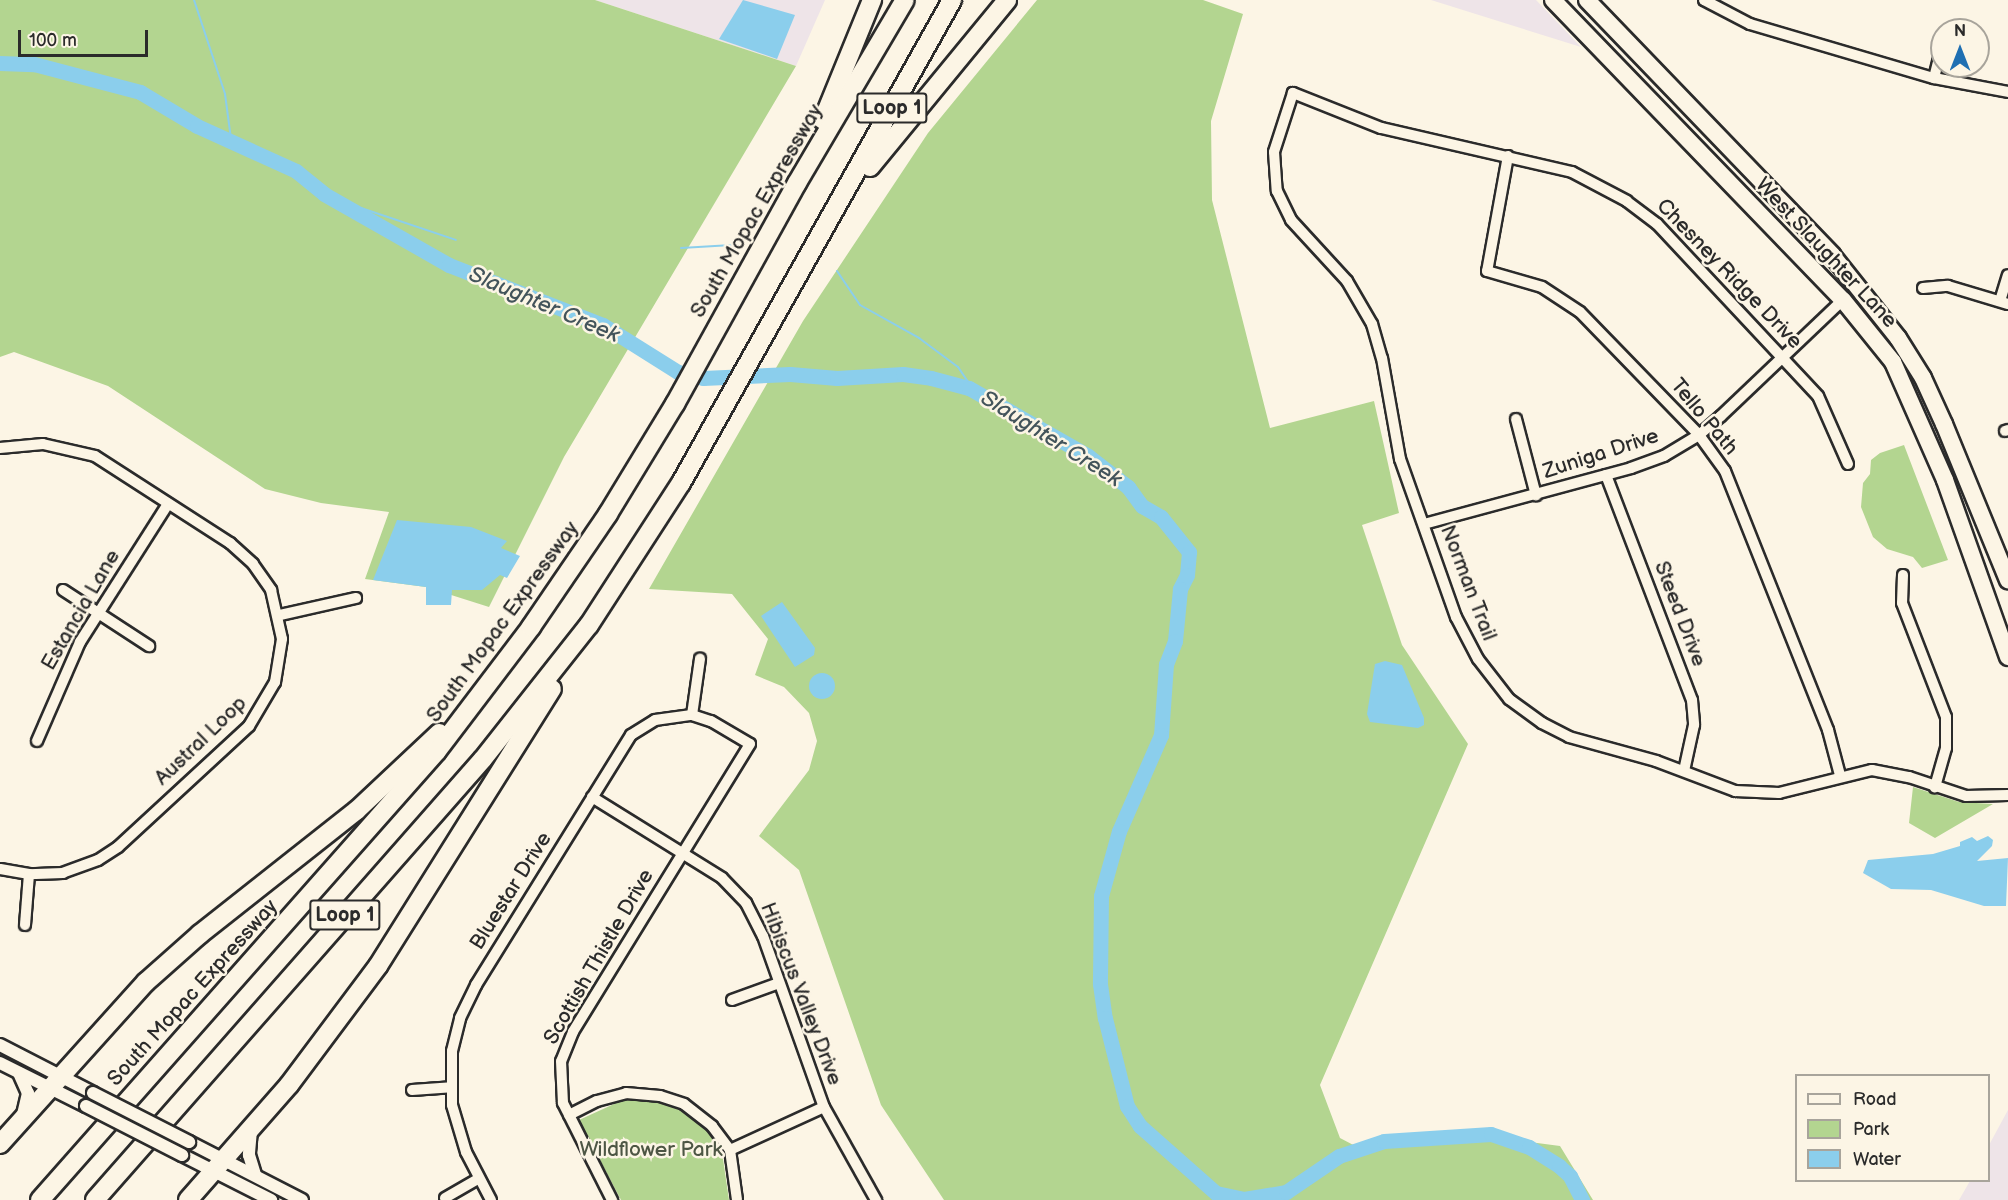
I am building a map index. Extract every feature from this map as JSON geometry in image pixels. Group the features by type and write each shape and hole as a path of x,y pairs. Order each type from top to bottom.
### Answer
{"highway":[{"path":"797,183 872,0"},
{"name":"South Mopac Expressway","path":"40,1200 380,817 481,692 585,549 675,404 797,183 905,0"},
{"name":"Loop 1","path":"94,1200 483,759 589,625 719,417 952,0"},
{"path":"832,217 1007,0"},
{"path":"188,1200 320,1047 378,966 589,625"},
{"path":"0,1144 146,982 200,933 356,811 481,692"}],"main road":[{"name":"West Slaughter Lane","path":"1553,0 1843,300 1893,362 1941,471 2008,657"},
{"name":"West Slaughter Lane","path":"1587,0 1728,144 1832,255 1898,338 1923,378 2008,580"},
{"path":"1709,161 1728,144"},
{"path":"1941,471 1961,465"}],"street":[{"path":"1704,0 1750,24 1930,77"},
{"path":"1934,78 2008,92"},
{"name":"Chesney Ridge Drive","path":"1293,93 1381,128 1572,172 1627,201 1657,224 1784,357 1823,403 1848,464"},
{"name":"Norman Trail","path":"1293,93 1274,152 1277,191 1291,220 1347,281 1372,324 1382,358 1400,459 1469,646 1509,699 1542,723 1569,737 1684,771 1729,789 1756,794 1779,793 1840,775 1872,770 1891,772 1978,798 2008,795"},
{"name":"Tello Path","path":"1508,156 1487,271 1525,281 1567,301 1699,435 1737,497 1828,730 1840,775"},
{"path":"1923,288 1948,286 2004,302 2008,275"},
{"name":"Zuniga Drive","path":"1424,524 1606,476 1664,456 1699,435 1843,300"},
{"path":"1516,419 1536,495"},
{"name":"Austral Loop","path":"0,448 31,443 81,450 110,465 230,543 254,564 271,590 280,615 278,673 264,706 249,726 107,855 63,873 29,874 0,869"},
{"name":"Steed Drive","path":"1606,476 1692,700 1694,725 1684,771"},
{"name":"Estancia Lane","path":"37,741 75,650 168,504"},
{"path":"1903,575 1902,603 1946,717 1946,748 1935,787"},
{"path":"63,590 149,646"},
{"path":"280,615 356,598"},
{"path":"692,715 700,659"},
{"name":"Bluestar Drive","path":"491,1200 458,1131 451,1087 452,1051 470,996 592,797 638,729 663,718 692,715 711,721 750,744"},
{"name":"Scottish Thistle Drive","path":"612,1200 569,1115 559,1083 568,1043 750,744"},
{"name":"Hibiscus Valley Drive","path":"592,797 722,878 746,903 758,922 824,1107 876,1200"},
{"path":"24,925 29,874"},
{"path":"732,1000 779,983"},
{"path":"0,1045 57,1083 86,1106 182,1155 255,1175 302,1200"},
{"path":"0,1063 20,1073 93,1093 189,1142 217,1165 271,1200"},
{"path":"18,1124 28,1103 26,1084 20,1073"},
{"path":"412,1090 451,1087"},
{"path":"569,1115 617,1095 660,1096 700,1116 730,1150 737,1200"},
{"path":"730,1150 824,1107"},
{"path":"251,1126 249,1154 255,1175"},
{"path":"446,1198 479,1178"}],"shaded area":[{"path":"595,0 825,0 796,66"},
{"path":"1431,0 1536,0 1581,47"},
{"path":"2008,1110 2008,1200 1959,1200 1969,1182 1990,1182 1990,1143"}],"green space":[{"path":"0,0 595,0 796,66 564,457 489,607 426,587 365,579 389,512 321,503 265,489 108,386 14,352 0,357"},
{"path":"1037,0 1203,0 1243,14 1211,121 1212,200 1270,428 1374,401 1399,513 1362,525 1402,645 1468,744 1320,1085 1340,1138 1361,1149 1483,1136 1560,1146 1593,1200 944,1200 881,1105 799,870 759,836 809,770 817,741 809,713 784,687 755,675 768,639 732,594 649,589 803,321 928,133"},
{"path":"1904,445 1948,560 1922,568 1913,557 1887,549 1873,537 1861,507 1863,483 1870,474 1871,460 1880,453"},
{"path":"1913,787 1959,802 1993,804 1935,838 1909,823"},
{"name":"Wildflower Park","path":"625,1099 670,1104 703,1125 716,1141 723,1159 729,1200 621,1200 579,1120"}],"water":[{"path":"743,0 795,15 777,59 719,39"},
{"path":"397,520 471,527 507,541 501,548 520,556 507,578 500,575 482,590 452,590 451,605 426,605 426,587 373,580"},
{"path":"782,602 815,648 814,655 795,667 761,616"},
{"path":"1385,661 1402,665 1424,718 1424,725 1418,728 1370,722 1367,714 1375,664"},
{"path":"822,673 831,677 835,686 831,695 822,699 813,695 809,686 813,677"},
{"path":"1988,836 1993,840 1992,846 1977,861 2008,858 2006,906 1984,906 1931,890 1891,889 1863,873 1868,860 1933,854 1960,846 1960,842 1972,837 1977,841"}],"waterway":[{"path":"194,0 225,94 231,139"},
{"name":"Slaughter Creek","path":"0,63 34,64 140,92 197,126 296,171 324,194 449,265 603,325 678,372 703,378 790,374 837,378 903,374 931,378 969,388 1088,456 1128,487 1142,506 1161,517 1189,552 1187,575 1180,589 1175,641 1166,664 1161,735 1119,831 1101,896 1100,984 1105,1018 1127,1106 1140,1126 1216,1193 1244,1199 1286,1192 1339,1156 1384,1141 1491,1134 1529,1147 1559,1166 1570,1176 1582,1200"},
{"path":"356,212 361,208 456,240"},
{"path":"681,248 732,245"},
{"path":"837,271 860,305 919,338 958,367 975,392"}]}
